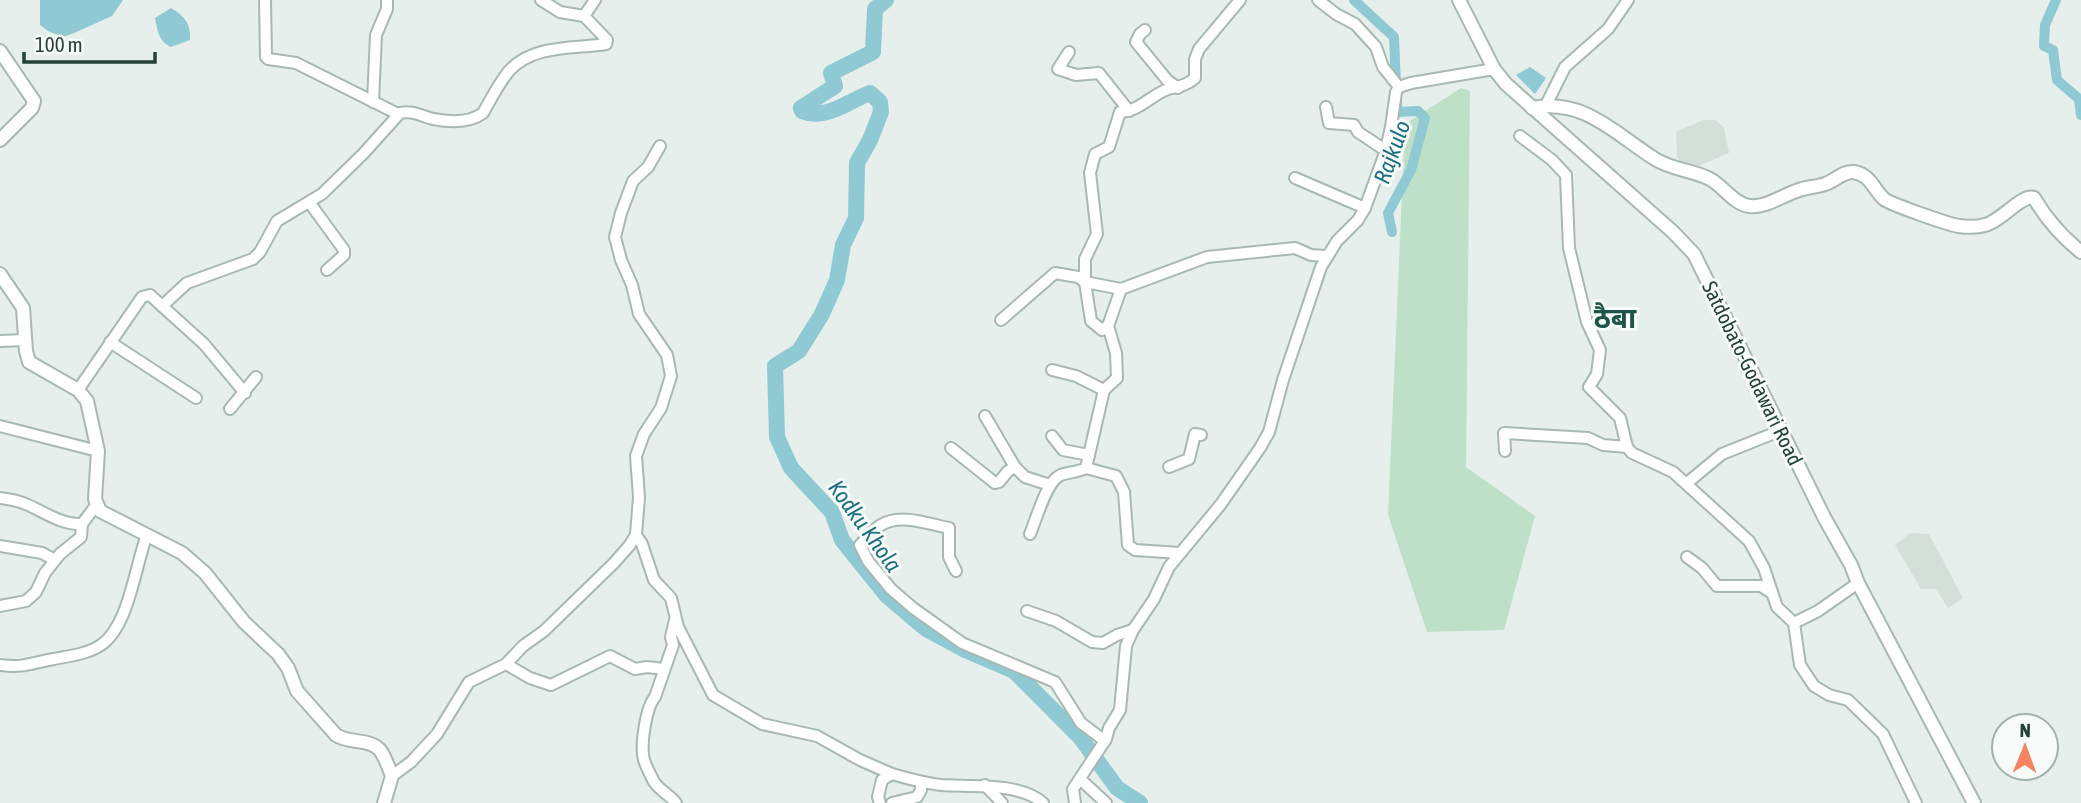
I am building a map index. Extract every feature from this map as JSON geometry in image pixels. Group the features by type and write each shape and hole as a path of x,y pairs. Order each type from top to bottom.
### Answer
{"street":[{"path":"265,0 268,59 296,63 398,114"},
{"path":"373,102 376,35 387,9 387,0"},
{"path":"162,306 187,283 250,261 260,252 277,221 322,194 363,155 398,114 408,111 433,119 449,120 477,117 483,113 508,71 517,64 539,52 606,44 607,40 584,16 560,12 541,0"},
{"path":"584,16 595,0"},
{"path":"1108,326 1102,330 1091,321 1086,282 1085,259 1097,234 1090,173 1096,154 1109,147 1120,112 1129,111 1166,90 1189,84 1195,78 1195,59 1199,49 1240,0"},
{"path":"1318,0 1355,24 1376,47 1383,67 1399,87"},
{"name":"Satdobato-Godawari Road","path":"1459,0 1494,68 1506,84 1689,248 1824,517 1974,803"},
{"path":"1546,105 1565,67 1608,29 1628,0"},
{"path":"1145,30 1136,42 1167,80 1178,88"},
{"path":"0,51 34,101 32,107 0,140"},
{"path":"1069,52 1058,69 1076,75 1099,73 1129,111"},
{"path":"1075,803 1073,789 1102,745 1120,710 1126,646 1133,630 1154,600 1169,567 1221,504 1269,432 1283,380 1325,256 1358,220 1365,208 1391,127 1395,92 1399,87 1494,68"},
{"path":"1532,108 1546,105 1575,110 1604,121 1656,160 1710,179 1747,206 1761,205 1799,190 1826,184 1847,172 1867,177 1882,198 1893,205 1958,226 1986,225 2006,215 2022,199 2034,198 2046,220 2081,252"},
{"path":"1326,107 1329,123 1354,125 1358,132 1385,150"},
{"path":"1520,136 1552,160 1566,175 1569,248 1587,321 1600,350 1597,374 1589,387 1620,418 1627,447 1632,453 1663,466 1687,482 1749,541 1764,568 1777,607 1794,623 1800,665 1814,686 1829,695 1848,700 1883,734 1916,803"},
{"path":"384,803 392,776 411,762 437,734 469,682 506,663 544,631 614,563 636,535 639,497 636,456 644,434 661,408 671,376 667,355 639,314 615,237 633,181 648,167 660,146"},
{"path":"1295,178 1365,208"},
{"path":"309,202 344,250 344,255 327,270"},
{"path":"1001,320 1055,273 1121,289 1207,257 1295,248 1311,255 1325,256"},
{"path":"0,274 23,308 29,362 78,390 87,401 98,451 95,499 100,511 182,553 205,573 244,622 278,654 288,668 297,691 336,735 342,740 376,746 382,752 392,776"},
{"path":"1086,468 1104,390 1116,378 1116,353 1108,326 1121,289"},
{"path":"78,390 142,297 150,295 204,344 245,393"},
{"path":"0,341 25,340"},
{"path":"110,342 196,398"},
{"path":"1052,370 1076,376 1104,390"},
{"path":"230,409 256,377"},
{"path":"985,415 1015,467 1025,477 1050,485"},
{"path":"0,426 98,451"},
{"path":"1687,482 1722,454 1782,430"},
{"path":"1505,451 1504,433 1588,438 1603,444 1627,447"},
{"path":"1169,467 1189,459 1195,434 1201,435"},
{"path":"1052,436 1063,450 1089,455"},
{"path":"951,448 995,483 1015,467"},
{"path":"1030,534 1050,485 1059,476 1086,468 1116,476 1124,492 1128,545 1135,550 1180,553"},
{"path":"0,498 23,503 46,515 82,524"},
{"path":"0,606 26,601 36,592 55,560 81,537 82,524 97,504"},
{"path":"957,571 949,557 949,528 911,520 897,520 882,524 860,545 868,562 891,589 962,643 1055,682 1081,723 1102,745"},
{"path":"0,665 20,667 73,656 100,645 115,632 147,535"},
{"path":"636,535 642,544 654,580 671,598 678,627 713,695 762,724 817,736 892,774 921,783 985,785 1025,794 1043,803"},
{"path":"0,546 42,553 55,560"},
{"path":"1687,557 1702,568 1717,586 1761,586 1772,593"},
{"path":"1794,623 1818,611 1858,583"},
{"path":"1027,611 1056,621 1092,642 1103,643 1133,630"},
{"path":"675,618 671,637 673,645 655,697 649,703 643,758 654,783 676,803"},
{"path":"506,663 530,678 551,685 610,656 635,669 664,669"},
{"path":"880,803 878,797 882,780 892,774"},
{"path":"1083,774 1106,803"},
{"path":"892,803 917,797 921,783"},
{"path":"985,785 1002,803"}],"shaded area":[{"path":"1703,120 1715,120 1724,127 1729,153 1691,169 1684,167 1677,157 1676,132"},
{"path":"1910,533 1929,534 1963,598 1948,608 1936,589 1921,589 1895,545"}],"green space":[{"path":"1461,88 1470,91 1466,467 1535,516 1504,630 1427,632 1388,515 1405,124"}],"water":[{"path":"40,0 123,0 112,16 63,37 40,25"},
{"path":"171,8 186,21 190,40 171,47 161,39 155,18"},
{"path":"1530,67 1546,78 1535,94 1516,75"}],"waterway":[{"name":"Kodku Khola","path":"886,0 875,9 873,52 831,73 835,86 801,108 802,111 820,114 870,93 880,102 881,112 857,163 856,218 843,245 837,280 822,314 799,351 775,366 777,437 791,468 832,512 842,540 887,596 926,629 965,650 1014,671 1080,737 1117,788 1140,803"},
{"name":"Rajkulo","path":"1354,0 1394,37 1396,85"},
{"path":"2056,0 2045,25 2044,46 2053,50 2057,80 2079,99 2081,115"},
{"name":"Rajkulo","path":"1392,232 1388,213 1411,170 1425,118 1418,111 1397,112 1397,100"}],"district":[{"name":"ठैबा","path":"1615,318"}]}
